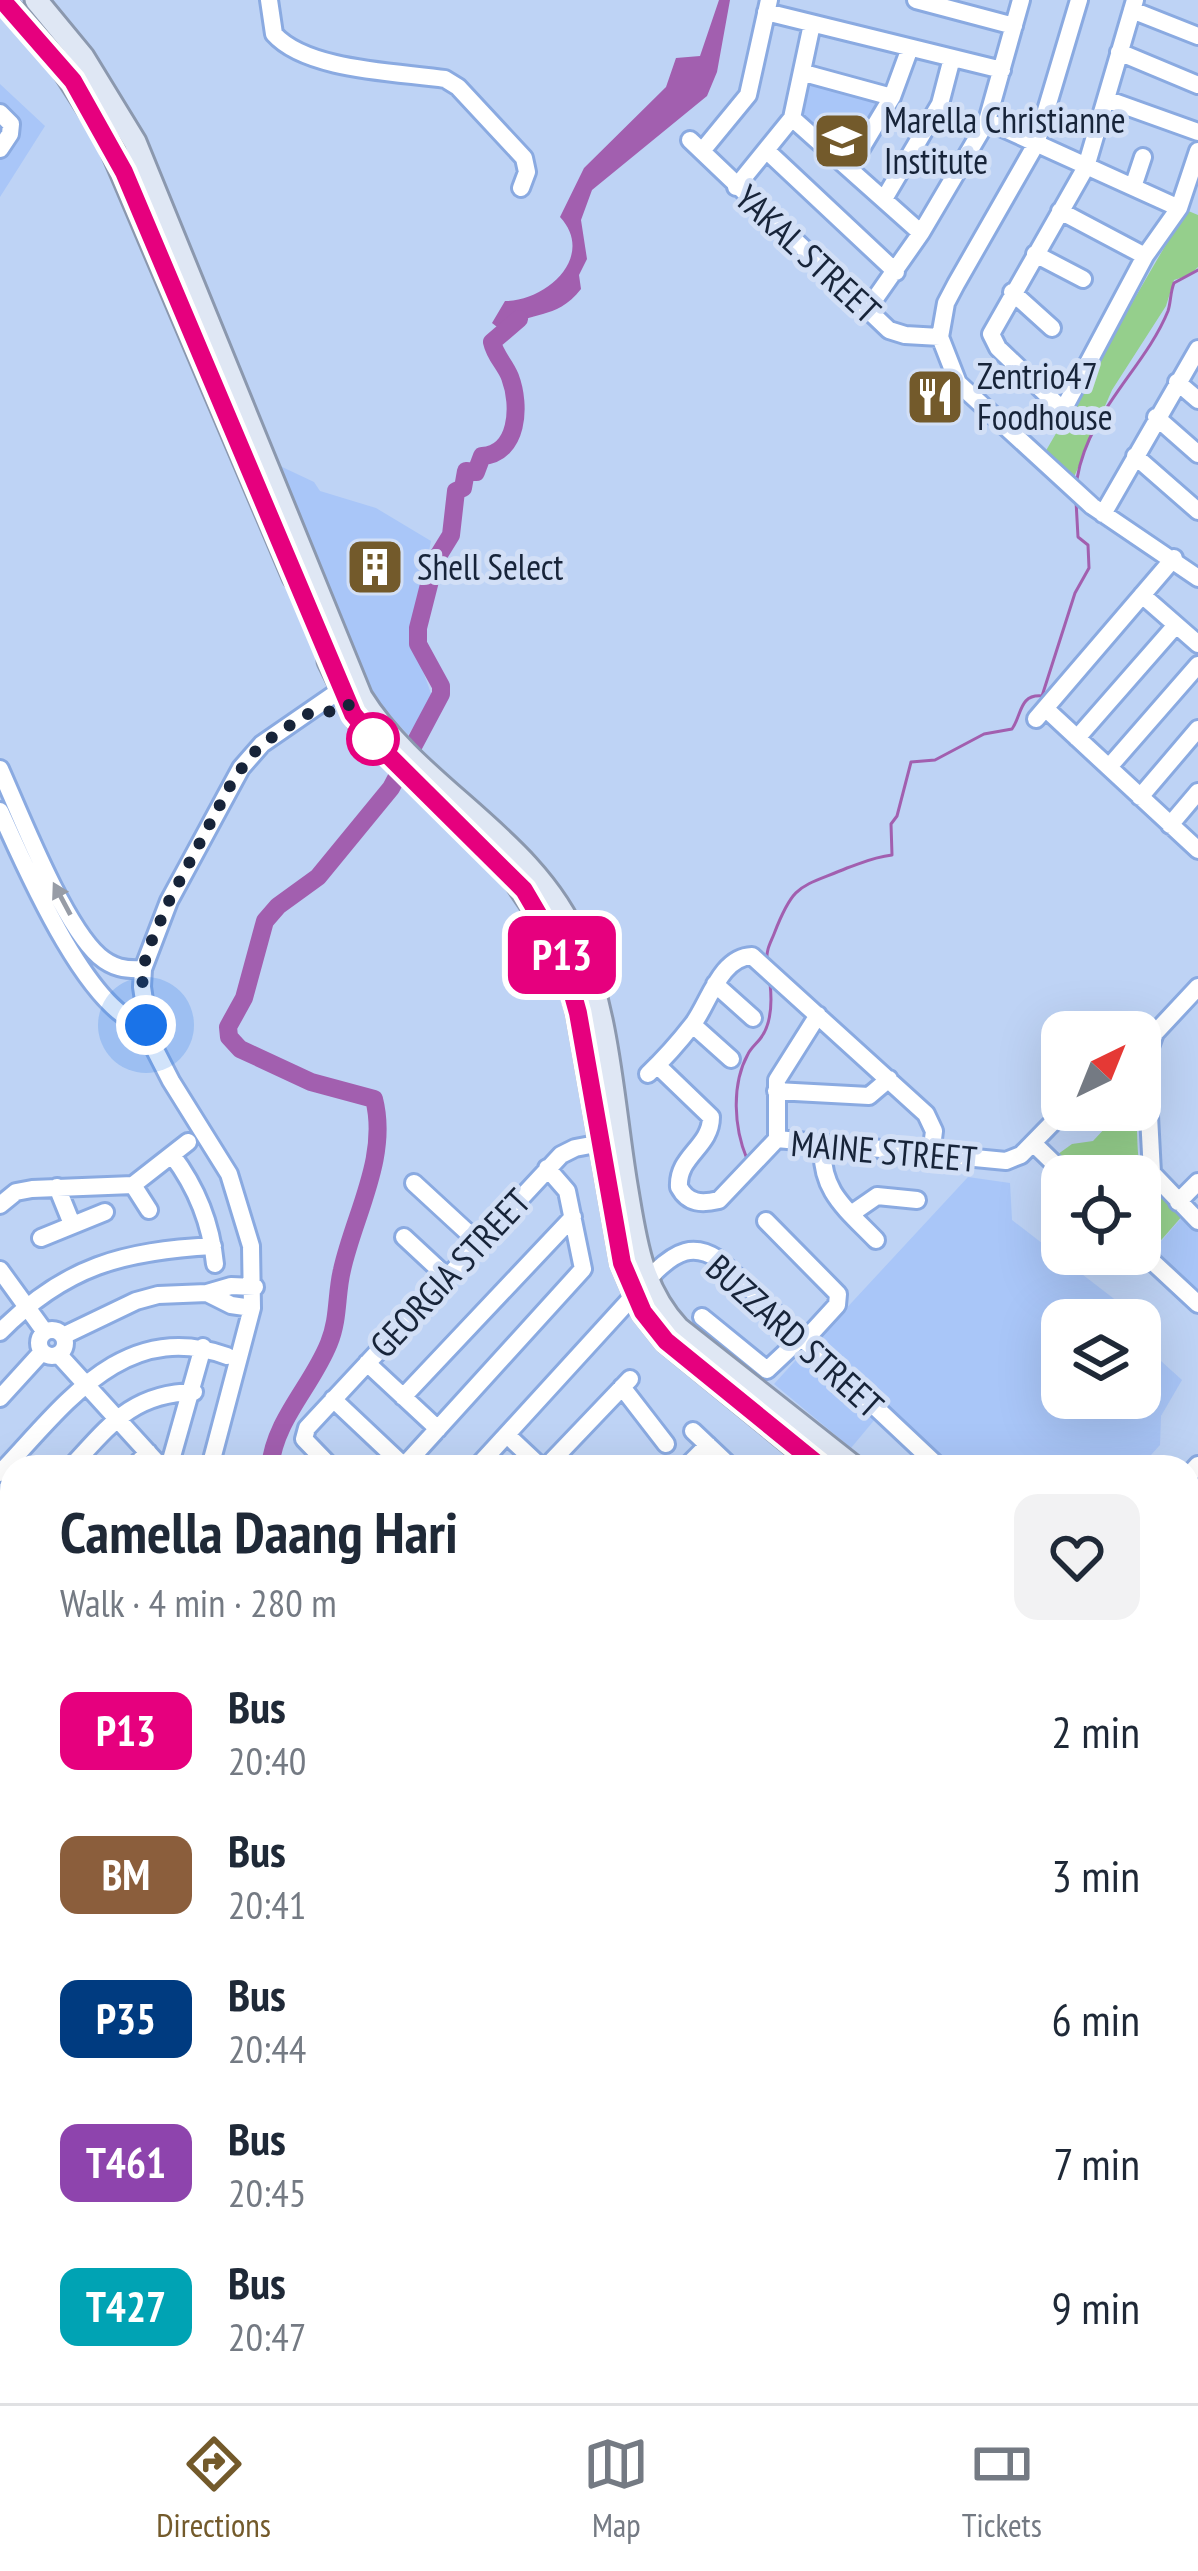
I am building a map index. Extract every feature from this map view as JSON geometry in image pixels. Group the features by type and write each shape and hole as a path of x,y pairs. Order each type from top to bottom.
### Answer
{"main road":[{"path":"2,0 56,58 106,136 252,457 351,693 390,746 512,876 554,938 573,990 609,1141 622,1263 666,1341 800,1439 831,1455"},
{"path":"36,0 83,57 135,142 252,457"},
{"path":"800,1439 811,1455"}],"street":[{"path":"268,0 274,34 290,47 349,67 445,79 458,87 524,158 527,172 521,188"},
{"path":"916,0 1014,26"},
{"path":"867,310 921,233 987,121 1021,0"},
{"path":"1079,0 1036,144 946,303 940,338 950,369 968,395 1097,510 1198,578"},
{"path":"1198,36 1133,5 1086,167 992,330 992,339 1063,410 1145,256 1179,208 1198,151"},
{"path":"768,6 812,24 1002,70"},
{"name":"YAKAL STREET","path":"768,6 748,95 696,146 889,330 940,338"},
{"path":"736,187 792,118 812,24"},
{"path":"850,167 892,97 910,48"},
{"path":"1119,52 1198,85"},
{"path":"884,199 940,104 952,58"},
{"path":"804,73 892,97"},
{"path":"1106,99 1198,132"},
{"path":"0,113 11,124 0,149"},
{"path":"792,118 921,233"},
{"path":"987,121 1179,208"},
{"path":"766,150 896,272"},
{"path":"1132,188 1143,157"},
{"path":"1060,212 1145,256"},
{"path":"1035,254 1083,279"},
{"path":"1012,292 1052,328"},
{"path":"1097,510 1198,349"},
{"path":"1178,382 1198,400"},
{"path":"1156,417 1198,454"},
{"path":"1135,456 1198,511"},
{"path":"1174,558 1041,714 1077,738 1198,850"},
{"path":"1142,596 1198,644"},
{"path":"1077,738 1176,625"},
{"path":"1109,767 1198,665"},
{"path":"213,1455 253,1308 255,1287 246,1221 230,1174 171,1082 146,1025 143,969 169,901 232,782 262,744 351,693"},
{"path":"1140,797 1198,729"},
{"path":"0,769 83,936 111,964 122,970 143,969"},
{"path":"1170,825 1198,792"},
{"path":"0,811 39,895 79,962 122,1017 146,1025"},
{"path":"731,1059 692,1024 715,984 743,956 756,958 930,1118 934,1131 931,1155"},
{"path":"715,984 753,1018"},
{"path":"1161,1027 1198,988"},
{"path":"777,1139 780,1072 818,1015"},
{"name":"MAINE STREET","path":"692,1024 653,1070 711,1117 710,1133 681,1169 679,1187 698,1203 719,1200 777,1139 1006,1161 1034,1143"},
{"path":"776,1091 869,1096 889,1079"},
{"path":"1045,1131 1034,1143 1046,1155"},
{"path":"1148,1131 1150,1163 1158,1182 1198,1221"},
{"name":"GEORGIA STREET","path":"319,1455 304,1439 307,1428 446,1276 567,1151 609,1141"},
{"path":"0,1205 24,1190 133,1185 188,1142"},
{"path":"823,1144 821,1165 826,1182 876,1240"},
{"path":"0,1332 26,1305 56,1285 115,1258 161,1249 214,1255 199,1198 172,1155"},
{"path":"414,1455 583,1269 565,1185 547,1168"},
{"path":"1178,1202 1198,1182"},
{"path":"414,1183 478,1242"},
{"path":"133,1185 149,1210"},
{"path":"57,1187 72,1224"},
{"path":"851,1214 877,1196 917,1200"},
{"path":"41,1238 105,1212"},
{"path":"403,1397 573,1217"},
{"path":"702,1317 767,1370 837,1305 838,1294 766,1221"},
{"path":"404,1238 446,1276"},
{"name":"BUZZARD STREET","path":"488,1455 676,1254 703,1251 718,1259 926,1455"},
{"path":"0,1270 52,1344 151,1455"},
{"path":"1161,1270 1198,1304"},
{"path":"0,1398 52,1344 136,1301 231,1286 255,1287"},
{"path":"207,1293 231,1305 253,1308"},
{"path":"17,1455 86,1384 139,1351 183,1344 227,1356"},
{"path":"170,1455 194,1392 203,1347"},
{"path":"367,1363 438,1430"},
{"path":"555,1455 626,1383 666,1444"},
{"path":"82,1455 116,1418 154,1396 194,1392"},
{"path":"333,1399 392,1455"},
{"path":"693,1431 718,1455"},
{"path":"507,1435 530,1455"},
{"path":"698,1455 708,1445"},
{"path":"145,1455 148,1452"}],"shaded area":[{"path":"719,0 730,0 717,72 707,96 592,190 581,220 587,259 579,275 581,289 562,306 501,330 492,323 505,301 550,285 569,261 570,232 560,217 584,168 666,87 676,58 700,56"},
{"name":"Marella Christianne Institute","path":"805,75 888,98 849,164 794,117"},
{"path":"0,84 45,126 0,197"},
{"path":"278,465 314,482 320,491 376,508 431,541 414,646 433,699 408,735 374,696"},
{"path":"968,1177 1010,1183 1012,1220 1041,1242 1041,1275 1083,1275 1114,1299 1041,1299 1041,1419 1161,1419 1160,1445 1151,1455 936,1455 816,1341"},
{"path":"1184,1215 1198,1228 1198,1301 1161,1266 1161,1241"},
{"path":"804,1351 876,1418 851,1448 774,1384"},
{"path":"1161,1361 1182,1380 1161,1416"}],"green space":[{"path":"1186,210 1198,215 1198,267 1174,280 1166,306 1112,390 1074,477 1044,454"},
{"path":"1102,1131 1137,1131 1139,1155 1057,1155 1072,1144 1093,1141"},
{"path":"1161,1193 1184,1214 1161,1240"}],"waterway":[{"path":"1077,479 1093,432 1158,332 1174,283 1198,270"},
{"path":"272,1455 286,1418 332,1334 342,1270 374,1164 377,1121 374,1099 311,1082 240,1049 229,1037 228,1027 244,998 265,921 318,877 391,788 441,694 418,644 418,628 435,561 451,535 456,491 463,488 466,471 476,472 482,456 503,447 514,427 513,389 492,342 519,319"},
{"path":"767,961 781,917 800,889 892,855 891,824 911,762 935,760 984,734 1012,729 1025,702 1042,696 1075,593 1089,568 1088,545 1078,537 1076,501"},
{"path":"747,1159 739,1134 737,1093 748,1054 767,1026 770,983"}],"bus line":[{"name":"P13","path":"2,0 73,81 124,172 353,714 524,890 562,955 578,1013 622,1263 634,1296 666,1341 806,1455"}],"place":[{"name":"Marella Christianne Institute","path":"842,141"},
{"name":"Zentrio47 Foodhouse","path":"935,397"},
{"name":"Shell Select","path":"375,567"}],"route":[{"path":"146,1025 142,986 146,954 169,901 241,768 262,744 308,714 348,704 373,739"}]}
